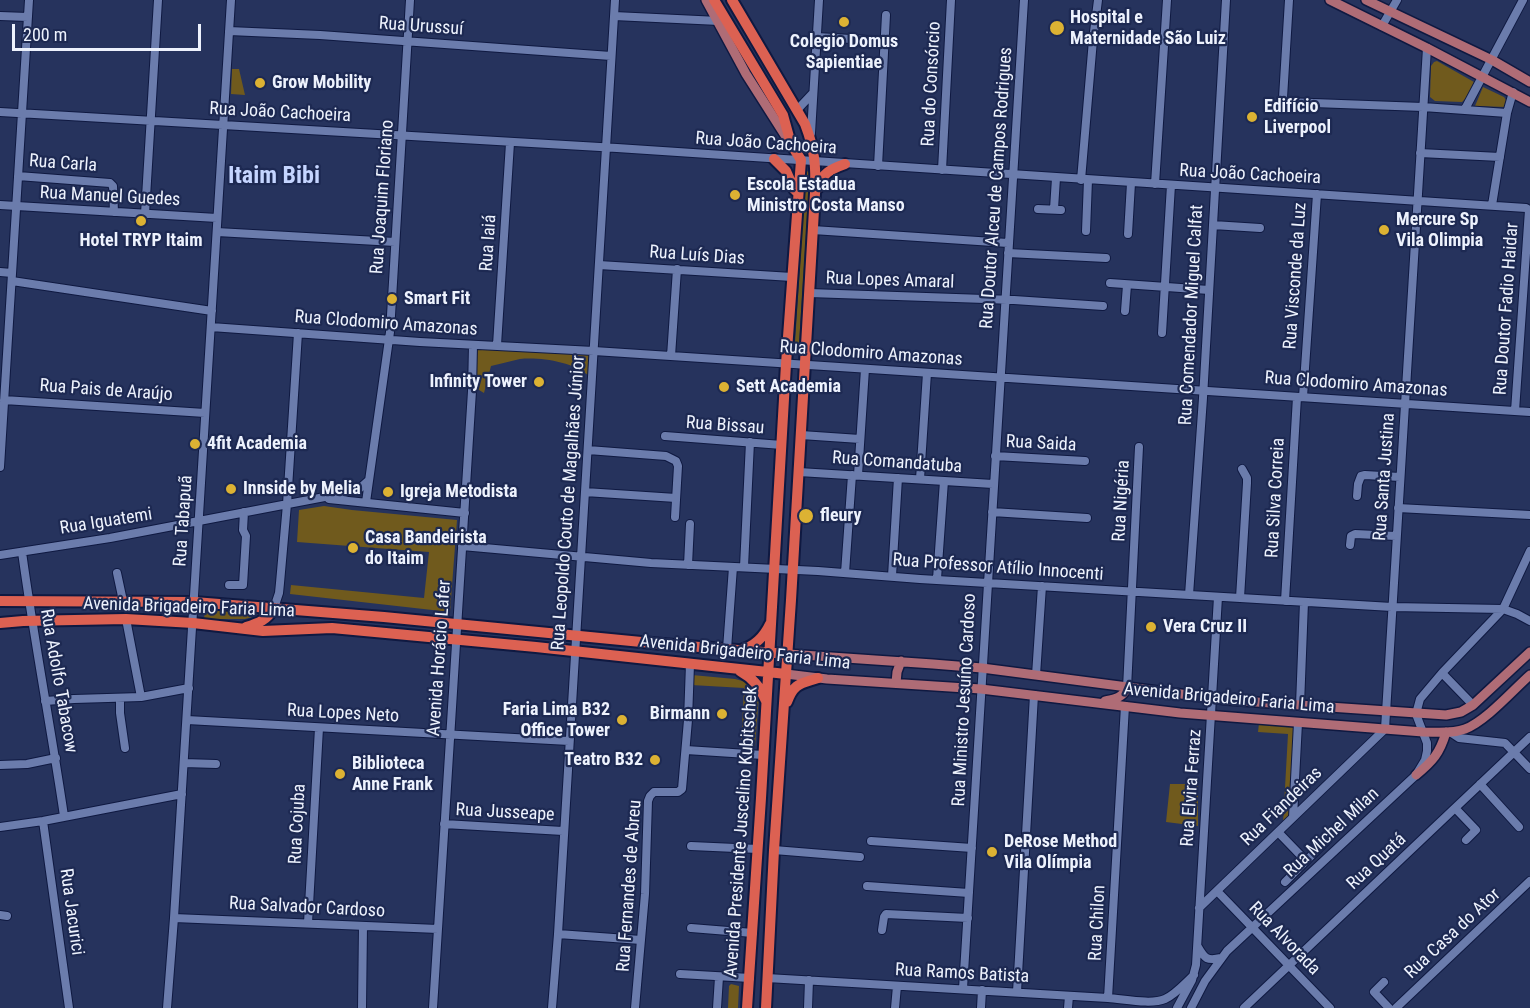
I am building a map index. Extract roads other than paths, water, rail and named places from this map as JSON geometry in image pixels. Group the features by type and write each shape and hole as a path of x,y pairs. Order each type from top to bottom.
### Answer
{"highway":[{"path":"714,0 783,115 791,144 801,160"},
{"name":"Avenida Presidente Juscelino Kubitschek","path":"732,0 805,124 816,161 816,194 766,1008"},
{"path":"774,159 786,171 798,193"},
{"name":"Avenida Presidente Juscelino Kubitschek","path":"747,1008 786,364 801,160"},
{"path":"816,194 820,181 827,171 844,164"},
{"name":"Avenida Brigadeiro Faria Lima","path":"0,601 194,602 788,654"},
{"path":"240,628 260,623 274,608"},
{"path":"292,629 292,618 300,610"},
{"path":"732,650 753,645 760,640 772,618"},
{"name":"Avenida Brigadeiro Faria Lima","path":"0,623 126,619 193,623 263,631 332,628 786,674"},
{"path":"625,640 628,657"},
{"path":"646,659 642,650 648,645 681,648 687,646"},
{"path":"734,669 756,683 767,702"},
{"path":"784,711 790,694 796,686 818,678"}],"main road":[{"path":"706,0 746,74 791,144"},
{"path":"1330,0 1530,102"},
{"path":"1366,0 1492,60 1530,82"},
{"path":"1473,705 1530,652"},
{"name":"Avenida Brigadeiro Faria Lima","path":"788,654 982,669 1213,698 1416,714 1452,714 1473,705"},
{"path":"896,683 901,662"},
{"name":"Avenida Brigadeiro Faria Lima","path":"786,674 981,689 1212,716 1423,732 1466,729 1484,718 1530,675"},
{"path":"1096,703 1118,698 1127,688"},
{"path":"1416,775 1437,755 1448,732"}],"street":[{"path":"0,466 4,400 3,372 12,277 29,0"},
{"path":"145,214 158,0"},
{"name":"Rua Tabapuã","path":"167,1008 231,0"},
{"name":"Rua Joaquim Floriano","path":"366,502 389,340 410,0"},
{"name":"Rua Leopoldo Couto de Magalhães Júnior","path":"552,1008 615,0"},
{"path":"810,138 819,0"},
{"name":"Rua do Consórcio","path":"942,170 951,0"},
{"name":"Rua Doutor Alceu de Campos Rodrigues","path":"1000,378 1024,0"},
{"path":"1086,231 1084,180 1098,0"},
{"path":"1155,184 1167,0"},
{"name":"Rua Comendador Miguel Calfat","path":"1189,595 1226,0"},
{"path":"1289,0 1283,98 1286,102 1465,109 1507,113"},
{"path":"1382,26 1397,0"},
{"path":"1465,109 1523,0"},
{"path":"878,166 886,15"},
{"path":"0,16 28,17"},
{"path":"614,16 719,21"},
{"name":"Rua Urussuí","path":"229,31 611,56"},
{"path":"817,37 885,41"},
{"name":"Rua Santa Justina","path":"1385,729 1427,48"},
{"path":"796,110 814,92"},
{"path":"1492,205 1507,113 1513,92"},
{"name":"Rua João Cachoeira","path":"0,112 801,160 1528,209"},
{"name":"Rua Iaiá","path":"498,345 510,143"},
{"path":"1420,153 1500,157"},
{"name":"Rua Carla","path":"18,176 110,183 114,190 114,212"},
{"path":"1038,209 1058,210 1056,178"},
{"path":"1128,234 1131,183"},
{"path":"1162,333 1171,185"},
{"name":"Rua Visconde da Luz","path":"1300,397 1317,194"},
{"name":"Rua Manuel Guedes","path":"0,206 218,218"},
{"name":"Rua Doutor Fadio Haidar","path":"1515,411 1526,300 1528,209"},
{"path":"1213,225 1260,228"},
{"path":"813,230 1008,243"},
{"path":"217,232 395,242"},
{"path":"1008,253 1106,258"},
{"name":"Rua Luís Dias","path":"599,265 792,277"},
{"path":"671,356 677,269"},
{"path":"0,272 12,277 212,311"},
{"path":"1110,284 1209,290"},
{"path":"1125,311 1127,285"},
{"name":"Rua Lopes Amaral","path":"809,293 1103,306"},
{"name":"Rua Clodomiro Amazonas","path":"211,327 1530,412"},
{"path":"274,608 279,593 287,504 298,333"},
{"name":"Avenida Horácio Lafer","path":"433,1008 474,345"},
{"path":"845,573 860,439 865,369"},
{"path":"920,479 927,373"},
{"name":"Rua Ministro Jesuíno Cardoso","path":"963,989 1000,378"},
{"name":"Rua Silva Correia","path":"1285,601 1300,397"},
{"name":"Rua Pais de Araújo","path":"4,400 206,413"},
{"path":"801,435 860,439"},
{"name":"Rua Bissau","path":"665,436 782,445"},
{"path":"744,567 750,442"},
{"name":"Rua Nigéria","path":"1132,591 1139,447"},
{"path":"588,450 656,454 671,458 678,466 675,516"},
{"name":"Rua Saida","path":"995,456 1085,461"},
{"path":"1240,598 1247,483 1242,469"},
{"name":"Rua Comandatuba","path":"799,472 993,484"},
{"path":"1357,496 1361,477 1400,477"},
{"path":"892,576 898,478"},
{"path":"318,499 359,489 369,480"},
{"path":"937,579 944,481"},
{"path":"585,492 676,498"},
{"path":"318,499 465,513"},
{"name":"Rua Iguatemi","path":"0,555 318,499"},
{"path":"1398,508 1530,515"},
{"path":"229,585 243,585 246,536 243,530 244,512"},
{"path":"992,512 1087,518"},
{"path":"688,565 690,524"},
{"path":"1350,545 1351,536 1355,534 1396,536"},
{"name":"Rua Professor Atílio Innocenti","path":"462,546 688,565 1392,608 1503,609 1530,621"},
{"path":"1416,714 1422,695 1503,609 1530,551"},
{"name":"Rua Adolfo Tabacow","path":"22,552 31,621 64,816"},
{"path":"732,650 733,567"},
{"path":"117,573 123,601"},
{"path":"1036,675 1042,586"},
{"path":"1127,688 1132,591"},
{"name":"Rua Elvira Ferraz","path":"1177,1008 1194,975 1198,946 1218,597"},
{"path":"1299,705 1304,602"},
{"path":"126,619 141,697"},
{"path":"690,664 686,750 763,755"},
{"path":"1442,673 1473,705"},
{"path":"45,701 141,697 189,688"},
{"path":"1017,992 1034,695"},
{"path":"120,698 124,748"},
{"name":"Rua Chilon","path":"1108,998 1125,706"},
{"name":"Rua Michel Milan","path":"1191,1008 1205,981 1221,958 1416,775 1425,760 1427,751 1416,714"},
{"name":"Rua Lopes Neto","path":"187,720 569,741"},
{"path":"1293,817 1298,723"},
{"name":"Rua Cojuba","path":"308,923 319,728"},
{"name":"Rua Fiandeiras","path":"1199,908 1385,729"},
{"path":"1448,732 1459,738 1504,742 1530,769"},
{"name":"Rua Quatá","path":"1244,1008 1530,737"},
{"name":"Rua Fernandes de Abreu","path":"635,1008 650,796 654,792 681,791 686,750"},
{"path":"0,765 27,764 56,758"},
{"path":"184,763 216,764"},
{"path":"1480,784 1519,827"},
{"path":"0,827 182,794"},
{"path":"1455,808 1476,830 1467,840"},
{"name":"Rua Jacurici","path":"43,821 69,1008"},
{"name":"Rua Jusseape","path":"444,824 563,831"},
{"path":"1278,832 1306,861"},
{"path":"871,841 972,848"},
{"path":"1284,882 1326,842"},
{"path":"691,846 758,849"},
{"path":"774,850 860,856"},
{"name":"Rua Casa do Ator","path":"1396,1008 1530,881"},
{"path":"867,886 969,893"},
{"name":"Rua Alvorada","path":"1217,891 1330,1008"},
{"path":"882,930 886,914 968,918"},
{"name":"Rua Salvador Cardoso","path":"174,918 438,929"},
{"path":"362,1008 363,926"},
{"path":"691,928 753,933"},
{"path":"558,934 641,940"},
{"path":"1198,946 1204,957 1213,960 1221,958"},
{"path":"680,974 750,978"},
{"name":"Rua Ramos Batista","path":"767,978 1108,998 1157,1006 1194,975"},
{"path":"717,1008 719,977"},
{"path":"808,1008 809,980"},
{"path":"1384,982 1374,992 1389,1008"},
{"path":"895,1008 897,986"},
{"path":"981,1008 982,990"},
{"path":"1068,1008 1069,996"}],"place":[{"name":"Colegio Domus Sapientiae","path":"844,22"},
{"name":"Hospital e Maternidade São Luiz","path":"1057,28"},
{"name":"Grow Mobility","path":"260,83"},
{"name":"Edifício Liverpool","path":"1252,117"},
{"name":"Escola Estadua Ministro Costa Manso","path":"735,195"},
{"name":"Hotel TRYP Itaim","path":"141,221"},
{"name":"Mercure Sp Vila Olimpia","path":"1384,230"},
{"name":"Smart Fit","path":"392,299"},
{"name":"Infinity Tower","path":"539,382"},
{"name":"Sett Academia","path":"724,387"},
{"name":"4fit Academia","path":"195,444"},
{"name":"Innside by Melia","path":"231,489"},
{"name":"Igreja Metodista","path":"388,492"},
{"name":"fleury","path":"806,516"},
{"name":"Casa Bandeirista do Itaim","path":"353,548"},
{"name":"Vera Cruz II","path":"1151,627"},
{"name":"Birmann","path":"722,714"},
{"name":"Faria Lima B32 Office Tower","path":"622,720"},
{"name":"Teatro B32","path":"655,760"},
{"name":"Biblioteca Anne Frank","path":"340,774"},
{"name":"DeRose Method Vila Olímpia","path":"992,852"}],"district":[{"name":"Itaim Bibi","path":"274,177"}]}
